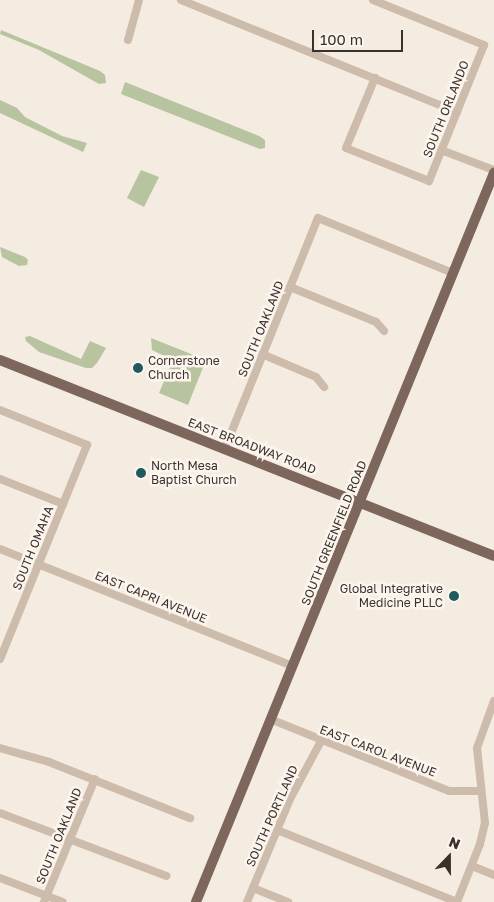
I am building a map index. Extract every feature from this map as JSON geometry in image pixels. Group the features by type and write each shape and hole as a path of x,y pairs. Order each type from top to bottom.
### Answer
{"main road":[{"name":"SOUTH GREENFIELD ROAD","path":"196,902 494,171"},
{"name":"EAST BROADWAY ROAD","path":"0,360 494,556"}],"street":[{"path":"128,40 139,0"},
{"path":"181,0 457,112"},
{"name":"SOUTH ORLANDO","path":"373,0 484,45 429,181 346,148 375,78"},
{"path":"442,150 494,171"},
{"name":"SOUTH OAKLAND","path":"225,448 318,218 453,273"},
{"path":"290,287 376,322 384,331"},
{"path":"262,354 316,377 324,387"},
{"name":"SOUTH OMAHA","path":"0,410 87,445 0,659"},
{"path":"0,479 63,504"},
{"name":"EAST CAPRI AVENUE","path":"0,549 293,666"},
{"path":"276,830 457,902 472,866 485,823 479,791 477,748 494,701"},
{"name":"EAST CAROL AVENUE","path":"270,720 449,791 479,791"},
{"name":"SOUTH PORTLAND","path":"247,902 276,830 321,741"},
{"path":"0,748 95,779 190,818"},
{"name":"SOUTH OAKLAND","path":"45,899 95,779"},
{"path":"0,813 70,837 167,876"},
{"path":"472,866 494,875"},
{"path":"0,878 45,899 62,902"},
{"path":"252,888 288,902"}],"green space":[{"path":"1,30 100,71 105,75 106,83 99,84 39,50 0,34"},
{"path":"125,82 259,136 265,140 265,148 260,149 121,94"},
{"path":"0,100 17,108 25,117 62,136 87,143 83,152 0,113"},
{"path":"141,170 159,177 144,207 127,198"},
{"path":"0,247 25,257 28,260 27,265 19,266 2,257"},
{"path":"30,336 81,359 90,341 106,348 92,368 86,368 39,352 26,341 25,337"},
{"path":"151,338 206,360 188,405 159,393 173,360 152,350"}],"place":[{"name":"Cornerstone Church","path":"138,368"},
{"name":"North Mesa Baptist Church","path":"141,473"},
{"name":"Global Integrative Medicine PLLC","path":"454,596"}]}
